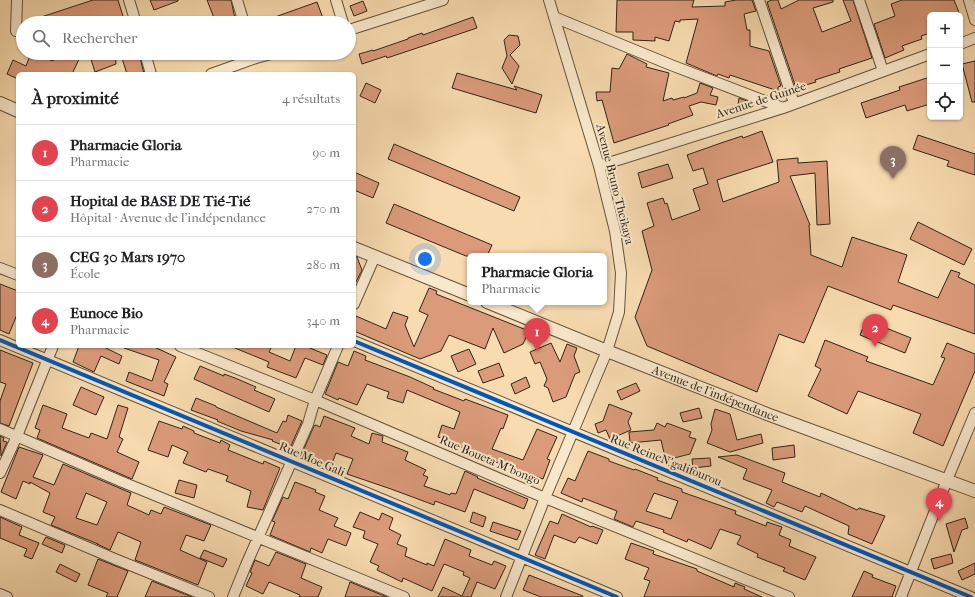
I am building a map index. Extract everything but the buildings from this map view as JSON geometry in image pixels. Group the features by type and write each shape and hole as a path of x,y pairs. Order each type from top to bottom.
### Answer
{"street":[{"path":"16,16 17,0"},
{"path":"129,0 134,16"},
{"path":"237,0 242,16"},
{"path":"336,0 341,16"},
{"path":"356,28 441,0"},
{"name":"Avenue Bruno Thcikaya","path":"506,597 545,498 607,351 619,312 621,273 615,230 599,166 549,0"},
{"path":"759,0 794,103"},
{"path":"859,0 883,71"},
{"path":"969,0 975,20"},
{"path":"554,17 671,65 783,108"},
{"path":"963,43 975,38"},
{"name":"Avenue de Guinée","path":"599,166 783,108 927,55"},
{"path":"147,60 150,72"},
{"path":"216,72 245,60"},
{"path":"0,103 16,109"},
{"path":"356,249 467,294"},
{"path":"356,299 375,256"},
{"path":"0,268 16,274"},
{"name":"Avenue de l'indépendance","path":"494,305 767,414 947,480"},
{"name":"Rue Moe Gali","path":"0,340 16,346"},
{"name":"Rue ReineN'galifourou","path":"356,342 572,433 971,597"},
{"name":"Rue Moe Gali","path":"20,348 617,597"},
{"path":"0,473 17,436 52,348"},
{"name":"Rue Boueta M'bongo","path":"185,348 316,400 545,498 789,597"},
{"path":"233,597 308,424 337,348"},
{"path":"901,597 975,413"},
{"path":"0,429 120,481 404,597"},
{"path":"947,480 975,491"},
{"path":"0,510 209,597"},
{"path":"0,594 7,597"}],"cycle path":[{"path":"0,340 16,347"},
{"path":"356,342 971,597"},
{"path":"19,348 617,597"}],"place":[{"name":"CEG 30 Mars 1970","path":"893,179"},
{"name":"Hopital de BASE DE Tié-Tié","path":"875,347"},
{"name":"Pharmacie Gloria","path":"537,351"},
{"name":"Eunoce Bio","path":"939,521"}]}
